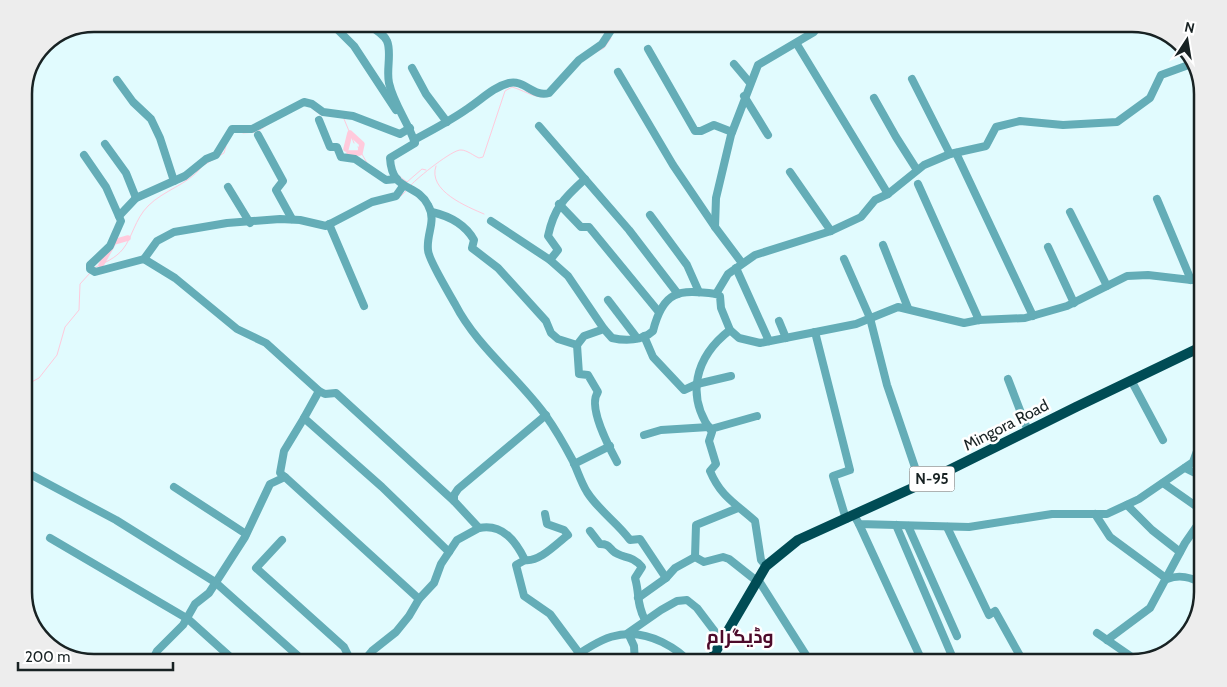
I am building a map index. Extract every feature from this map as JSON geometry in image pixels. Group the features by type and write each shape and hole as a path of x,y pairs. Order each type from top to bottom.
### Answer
{"highway":[{"name":"Mingora Road","path":"714,654 766,566 798,540 853,519 1194,350"}],"street":[{"path":"340,32 354,46 410,128 415,143 390,158 396,179 403,186 419,194 432,212 432,227 428,249 459,311 490,351 546,416 574,464 583,485 602,511 630,540 640,539 666,578"},
{"path":"377,32 385,38 388,44 388,82 402,118"},
{"path":"414,140 447,122 491,92 508,83 521,84 541,94 549,93 578,60 602,44 609,32"},
{"path":"715,227 716,198 732,132 744,96 758,65 814,32"},
{"path":"798,46 888,194"},
{"path":"648,49 695,131 701,131 714,125 732,132"},
{"path":"734,64 750,83"},
{"path":"716,294 728,274 755,255 776,247 831,232 861,217 875,200 888,194 918,170 953,154 986,146 996,127 1020,121 1063,125 1117,122 1150,98 1161,75 1187,65"},
{"path":"412,68 426,94 447,122"},
{"path":"618,72 673,165 739,266 769,341"},
{"path":"912,79 953,154 1033,316"},
{"path":"117,80 133,102 151,119 160,138 174,181"},
{"path":"744,96 768,135"},
{"path":"874,98 896,137 918,170"},
{"path":"119,216 136,198 189,174 206,159 216,155 232,129 252,129 304,102 312,104 324,112 342,113 382,126 396,134 400,134 410,128"},
{"path":"320,120 330,147 336,147 341,157 358,160 372,172 386,180 396,179"},
{"path":"539,126 629,230 678,294"},
{"path":"258,135 283,182 276,190 292,219"},
{"path":"105,144 126,173 136,198"},
{"path":"84,155 106,187 121,221 110,246 90,265 92,270 144,259 157,241 174,232 227,223 292,219 326,226 372,202 396,196 403,186"},
{"path":"790,172 831,232"},
{"path":"550,260 558,248 548,236 551,220 559,204 585,179"},
{"path":"918,184 979,320"},
{"path":"228,187 250,223"},
{"path":"1157,199 1191,280"},
{"path":"559,204 581,227 588,227 658,311"},
{"path":"432,212 449,217 467,230 474,240 472,248 498,268 546,321 551,332 561,341 577,345"},
{"path":"1070,212 1107,286"},
{"path":"650,215 685,265 687,265 699,292"},
{"path":"492,221 550,260 568,276 612,338 630,341 653,331 658,311 670,297 678,294 699,292 720,296 721,308 730,330 739,338 760,343 856,324 888,310 908,308 947,321 964,323 979,320 1025,318 1074,303 1127,276 1148,275 1194,280"},
{"path":"329,224 364,306"},
{"path":"883,245 908,308"},
{"path":"1048,247 1074,303"},
{"path":"144,259 175,278 237,330 266,342 319,391 325,394 336,393 454,501 479,528"},
{"path":"844,260 870,318 887,385 921,485"},
{"path":"608,300 640,337 653,357 684,390 697,384 731,376"},
{"path":"779,321 786,338"},
{"path":"604,329 584,336 577,345 578,370 579,374 588,374 598,392 595,395 595,410 617,462"},
{"path":"730,330 718,339 697,375 697,398 712,434 709,442 716,464 710,471 715,482 729,501 756,523 762,560 766,566"},
{"path":"815,332 850,470 833,476 920,654"},
{"path":"1008,379 1028,431"},
{"path":"1132,380 1163,440"},
{"path":"319,391 284,451 280,473 419,599"},
{"path":"454,501 454,495 466,482 546,416"},
{"path":"644,435 662,430 710,428 757,416"},
{"path":"304,418 382,487 449,552"},
{"path":"574,464 610,446"},
{"path":"853,519 908,526 969,527 1052,514 1107,514 1127,505 1194,462"},
{"path":"1185,468 1194,472"},
{"path":"33,476 116,520 215,582 296,654"},
{"path":"155,654 188,619 196,604 209,593 246,534 270,484 285,477"},
{"path":"1163,483 1194,505"},
{"path":"174,487 246,534"},
{"path":"1127,505 1152,530 1180,552"},
{"path":"695,557 696,525 738,508"},
{"path":"545,514 547,524 564,530 568,535 558,545 533,559 525,560 516,565 524,596 550,614 579,653 606,639 628,633 677,602 687,600 697,608 722,641"},
{"path":"1095,514 1110,537 1167,579"},
{"path":"896,525 951,654"},
{"path":"370,654 396,632 419,599 434,583 441,564 457,540 479,528 488,526 507,534 518,546 525,560"},
{"path":"908,526 957,636"},
{"path":"946,527 989,615 995,611 1019,654"},
{"path":"590,530 600,544 608,544 619,554 632,557 642,567"},
{"path":"1107,640 1150,608 1180,552 1194,531"},
{"path":"50,538 188,619 227,654"},
{"path":"282,540 256,568 344,647 348,654"},
{"path":"638,598 666,578 675,568 695,557"},
{"path":"695,557 704,562 723,557 729,558 758,581 805,654"},
{"path":"646,620 639,608 639,589 635,578 642,567 654,560"},
{"path":"1167,579 1177,576 1194,579"},
{"path":"628,633 634,646 634,654"},
{"path":"628,633 651,637 671,647 679,654"},
{"path":"1097,633 1127,654"}],"waterway":[{"path":"596,52 604,48 611,38"},
{"path":"411,185 420,176 457,151 463,150 479,158 483,157 505,91 512,87 535,96 543,97"},
{"path":"314,110 321,115"},
{"path":"344,119 354,143"},
{"path":"243,133 257,132 267,125"},
{"path":"346,149 350,133 362,144 360,153 349,153"},
{"path":"204,165 224,153 226,146"},
{"path":"358,147 367,163"},
{"path":"436,166 435,175 437,183 443,190 459,202 484,214"},
{"path":"94,268 113,258 123,249 140,217 154,200 189,179 201,168"},
{"path":"399,176 407,182 422,169 426,170"},
{"path":"401,196 406,191"},
{"path":"101,265 114,242 128,238"},
{"path":"33,381 39,378 57,355 65,327 79,310 80,284 90,273"}],"district":[{"name":"وڈیگرام","path":"740,636"}]}
